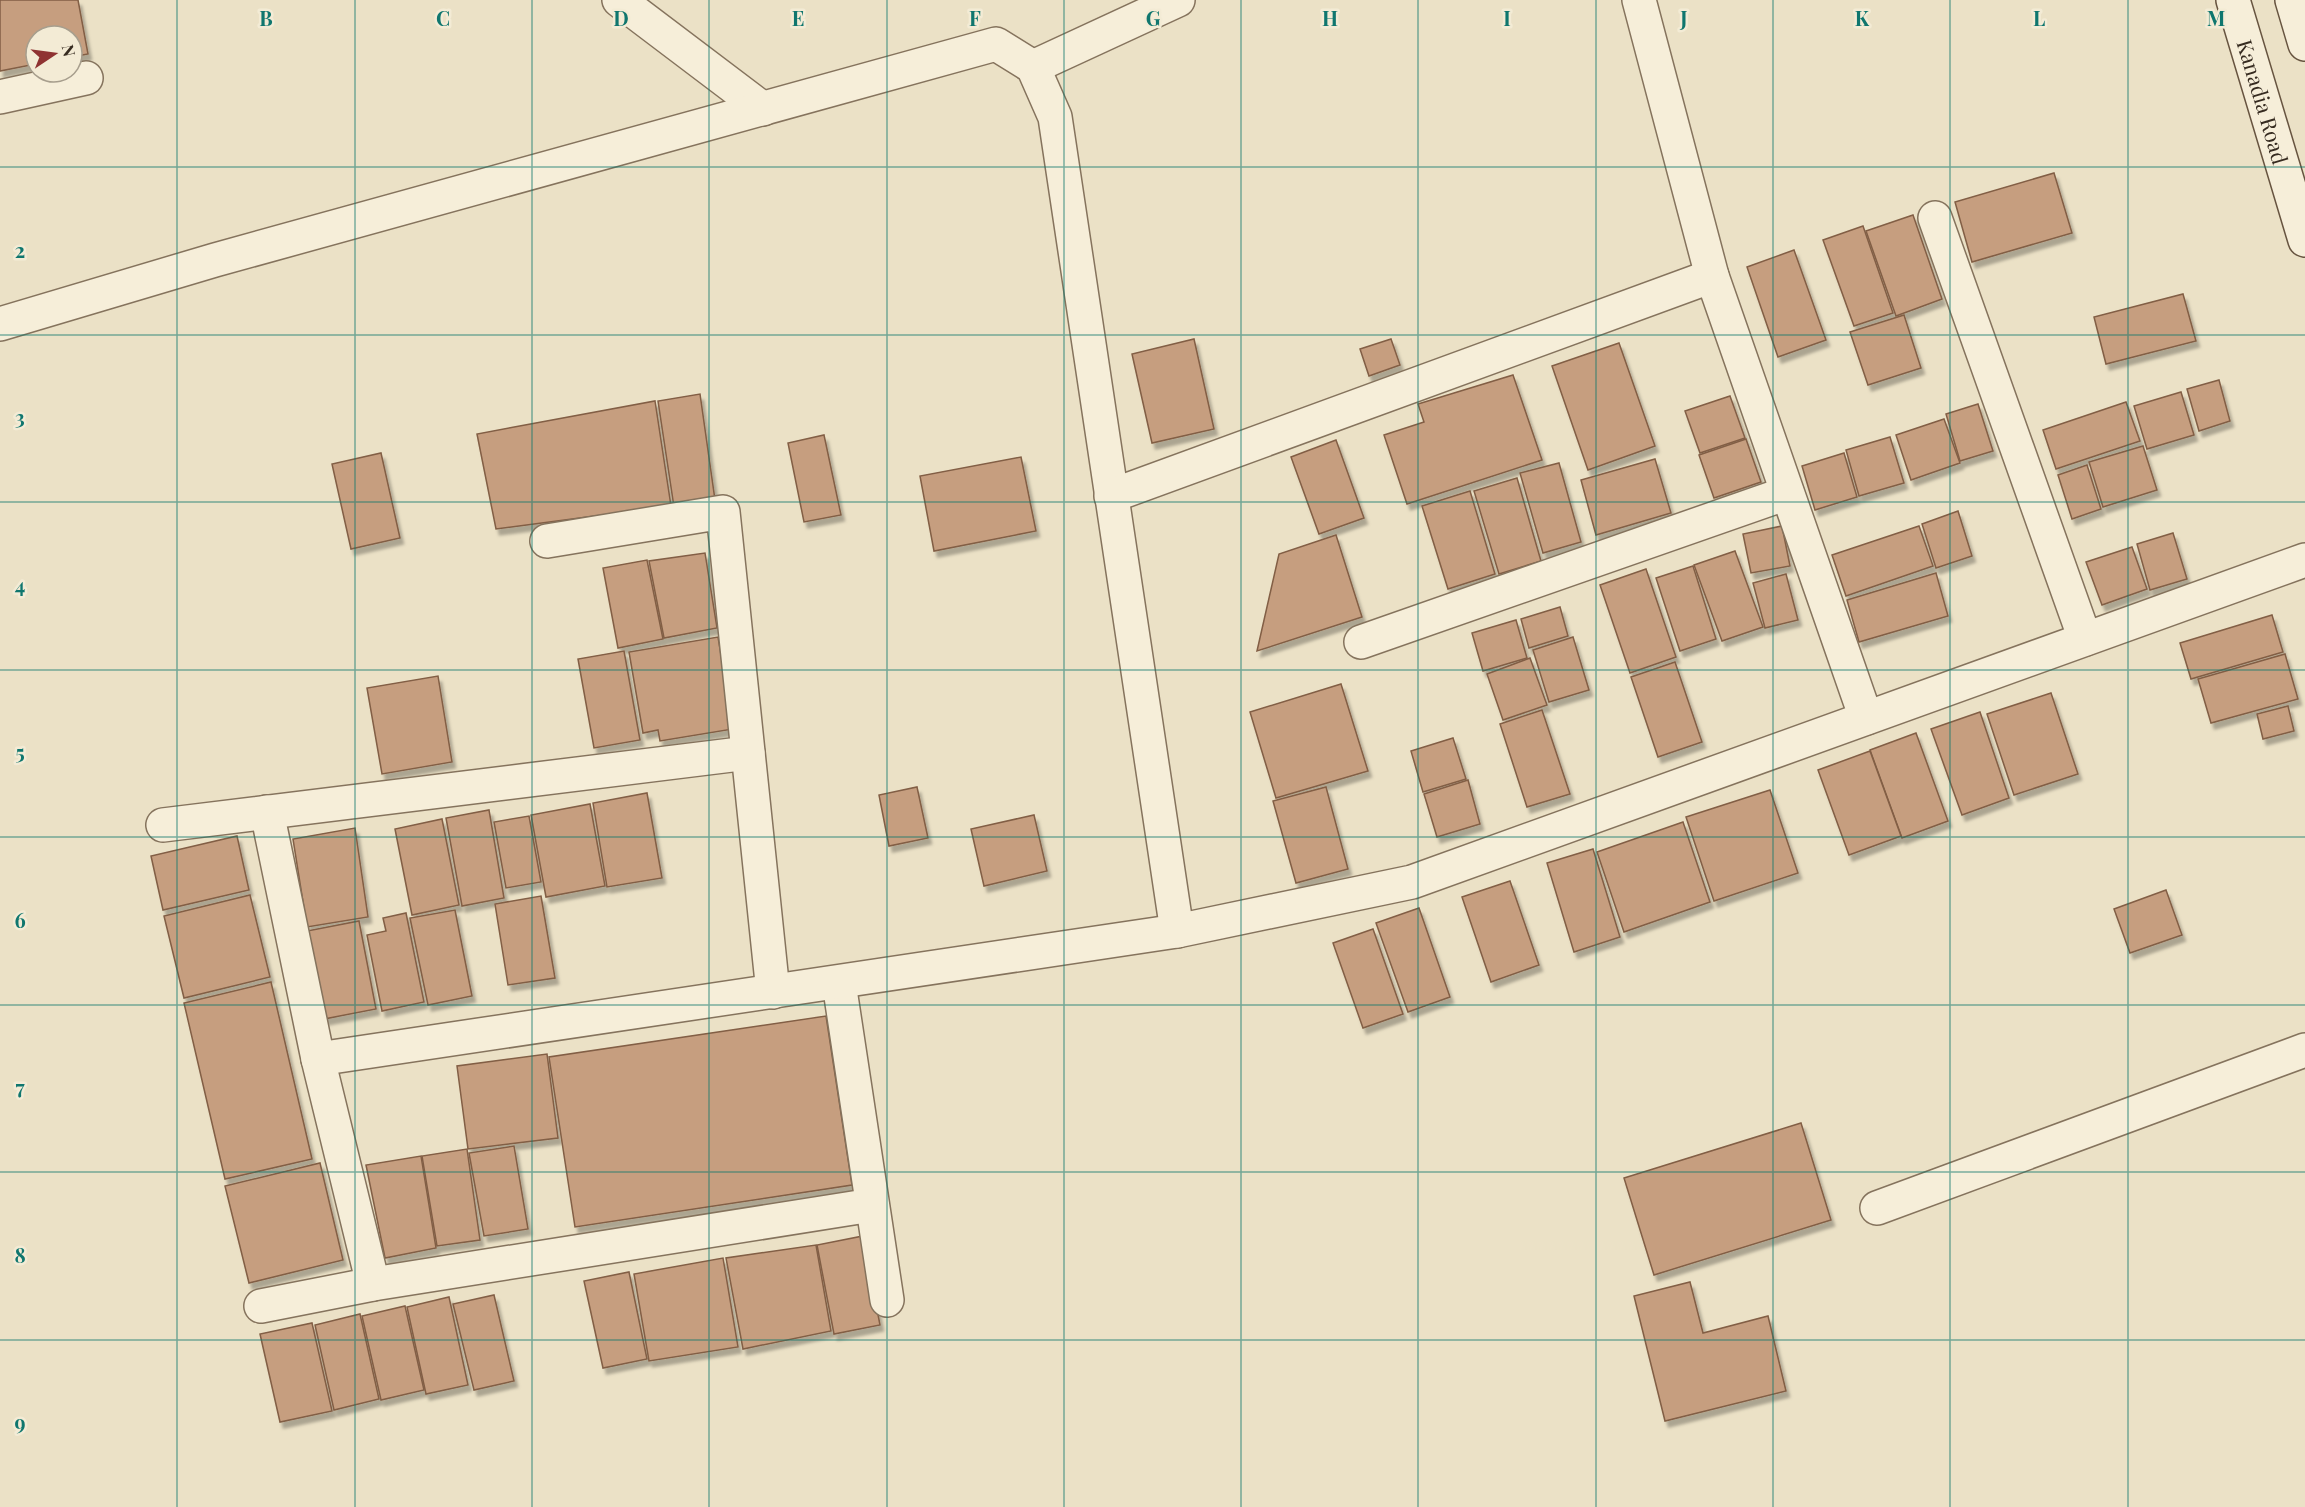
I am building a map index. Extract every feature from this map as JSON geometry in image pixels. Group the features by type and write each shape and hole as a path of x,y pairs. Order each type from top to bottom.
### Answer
{"street":[{"path":"619,0 763,109"},
{"path":"1033,67 1178,0"},
{"path":"1639,0 1712,276 1866,718"},
{"name":"Kanadia Road","path":"2233,0 2305,240"},
{"path":"2292,0 2305,44"},
{"path":"0,324 215,260 996,44 1033,67 1055,117 1177,931"},
{"path":"0,97 86,78"},
{"path":"1935,218 2085,639"},
{"path":"1111,496 1712,276"},
{"path":"1361,642 1787,493"},
{"path":"548,541 723,512 772,992"},
{"path":"318,1059 1177,931 1412,882 2305,560"},
{"path":"163,825 748,753"},
{"path":"267,812 318,1059 373,1284"},
{"path":"839,983 887,1300"},
{"path":"1877,1208 2305,1050"},
{"path":"261,1306 373,1284 872,1205"}],"building":[{"path":"0,0 78,0 82,24 24,24 24,66 0,71"},
{"path":"84,32 88,54 84,55"},
{"path":"2054,173 2072,233 1972,262 1955,202"},
{"path":"1913,215 1942,299 1896,316 1866,231"},
{"path":"1863,226 1893,313 1854,326 1823,240"},
{"path":"1794,250 1826,340 1778,357 1747,267"},
{"path":"2183,294 2196,341 2106,364 2094,317"},
{"path":"1904,315 1921,368 1868,385 1850,332"},
{"path":"1194,339 1214,429 1152,443 1132,354"},
{"path":"1391,339 1400,365 1369,376 1360,349"},
{"path":"1619,343 1655,446 1588,470 1552,366"},
{"path":"1513,375 1542,460 1407,504 1384,435 1424,422 1418,404"},
{"path":"2219,380 2230,421 2199,431 2187,389"},
{"path":"2181,392 2194,435 2147,449 2134,406"},
{"path":"700,394 715,500 674,507 658,401"},
{"path":"1730,396 1745,438 1700,453 1685,411"},
{"path":"655,401 671,506 496,529 477,434"},
{"path":"2126,402 2140,441 2056,469 2043,430"},
{"path":"1978,404 1993,451 1960,461 1946,414"},
{"path":"1944,419 1960,463 1911,480 1896,435"},
{"path":"824,435 841,515 804,522 788,443"},
{"path":"1890,437 1904,483 1859,496 1846,450"},
{"path":"1746,439 1761,482 1714,498 1699,455"},
{"path":"1336,440 1364,518 1319,534 1291,457"},
{"path":"2143,446 2157,490 2103,507 2089,462"},
{"path":"381,453 400,538 351,549 332,464"},
{"path":"1844,453 1857,497 1815,510 1802,466"},
{"path":"1021,457 1036,531 934,551 920,476"},
{"path":"1655,459 1671,513 1596,535 1581,480"},
{"path":"1559,463 1581,542 1543,553 1520,473"},
{"path":"2087,465 2101,509 2072,519 2058,475"},
{"path":"1517,478 1541,561 1499,574 1474,491"},
{"path":"1470,491 1495,574 1448,589 1422,506"},
{"path":"1958,511 1972,556 1936,568 1922,524"},
{"path":"1782,526 1790,566 1751,573 1743,534"},
{"path":"1919,526 1933,566 1846,596 1832,555"},
{"path":"2173,533 2187,579 2150,590 2137,544"},
{"path":"1336,535 1362,617 1257,651 1279,554"},
{"path":"2132,547 2147,589 2102,605 2086,562"},
{"path":"1735,551 1763,627 1722,641 1694,565"},
{"path":"705,553 717,628 664,638 649,561"},
{"path":"647,560 663,639 618,648 603,568"},
{"path":"1693,566 1716,639 1680,651 1656,578"},
{"path":"1646,569 1676,657 1630,673 1600,585"},
{"path":"1936,573 1948,616 1859,642 1847,600"},
{"path":"1786,574 1798,620 1765,628 1753,583"},
{"path":"1560,607 1568,636 1529,648 1521,619"},
{"path":"2272,615 2283,652 2191,679 2180,643"},
{"path":"1516,620 1527,658 1483,671 1472,633"},
{"path":"718,637 733,729 660,741 658,730 643,733 629,652"},
{"path":"1573,637 1589,690 1549,702 1533,650"},
{"path":"624,651 640,740 594,748 578,659"},
{"path":"2285,654 2298,699 2211,723 2198,679"},
{"path":"1530,658 1547,705 1503,720 1487,674"},
{"path":"1675,662 1702,742 1658,757 1631,677"},
{"path":"438,676 452,762 382,774 367,688"},
{"path":"1341,684 1368,771 1276,798 1250,712"},
{"path":"2051,693 2078,774 2014,795 1987,714"},
{"path":"2288,706 2294,731 2263,739 2257,714"},
{"path":"1542,710 1570,794 1527,807 1500,724"},
{"path":"1980,712 2009,798 1962,815 1931,729"},
{"path":"1916,733 1948,821 1902,838 1870,750"},
{"path":"1453,738 1466,779 1423,792 1411,751"},
{"path":"1870,751 1901,836 1849,855 1818,770"},
{"path":"1468,780 1480,824 1437,837 1424,794"},
{"path":"917,787 928,838 889,846 879,795"},
{"path":"1326,787 1348,869 1296,883 1273,801"},
{"path":"1770,790 1798,873 1714,901 1686,817"},
{"path":"647,793 662,878 607,887 593,803"},
{"path":"590,804 605,886 546,897 531,815"},
{"path":"489,810 504,898 462,906 446,818"},
{"path":"1034,815 1047,871 984,886 971,829"},
{"path":"529,816 541,882 506,888 494,822"},
{"path":"442,819 459,905 412,915 395,829"},
{"path":"1683,822 1710,902 1624,932 1597,852"},
{"path":"355,828 368,917 307,927 293,839"},
{"path":"237,836 249,890 163,910 151,856"},
{"path":"1593,849 1620,937 1574,952 1547,863"},
{"path":"1510,881 1539,965 1491,982 1462,897"},
{"path":"2166,890 2182,935 2130,953 2114,909"},
{"path":"250,895 270,977 184,998 164,916"},
{"path":"541,896 555,978 508,985 495,904"},
{"path":"1419,908 1450,997 1408,1012 1376,923"},
{"path":"455,910 472,996 428,1005 410,918"},
{"path":"406,913 424,1002 382,1011 367,935 386,931 383,918"},
{"path":"359,921 376,1009 324,1019 307,931"},
{"path":"1373,929 1403,1014 1363,1028 1333,943"},
{"path":"271,982 312,1159 225,1179 184,1003"},
{"path":"826,1016 852,1185 575,1227 549,1057"},
{"path":"547,1054 558,1138 468,1149 457,1066"},
{"path":"1801,1123 1831,1220 1654,1275 1624,1178"},
{"path":"514,1146 528,1229 484,1236 469,1153"},
{"path":"467,1149 480,1240 437,1246 422,1156"},
{"path":"421,1156 436,1248 385,1258 366,1165"},
{"path":"320,1163 343,1260 249,1283 225,1186"},
{"path":"863,1236 880,1325 834,1334 817,1245"},
{"path":"816,1245 831,1331 743,1349 726,1258"},
{"path":"723,1258 738,1347 649,1361 634,1274"},
{"path":"629,1272 647,1359 603,1368 584,1281"},
{"path":"1690,1282 1703,1333 1768,1316 1786,1391 1665,1421 1634,1296"},
{"path":"494,1295 514,1381 474,1390 453,1304"},
{"path":"449,1297 468,1385 426,1394 407,1307"},
{"path":"405,1306 424,1390 381,1400 362,1316"},
{"path":"360,1314 379,1399 334,1410 315,1325"},
{"path":"312,1323 332,1411 280,1422 260,1334"}]}
